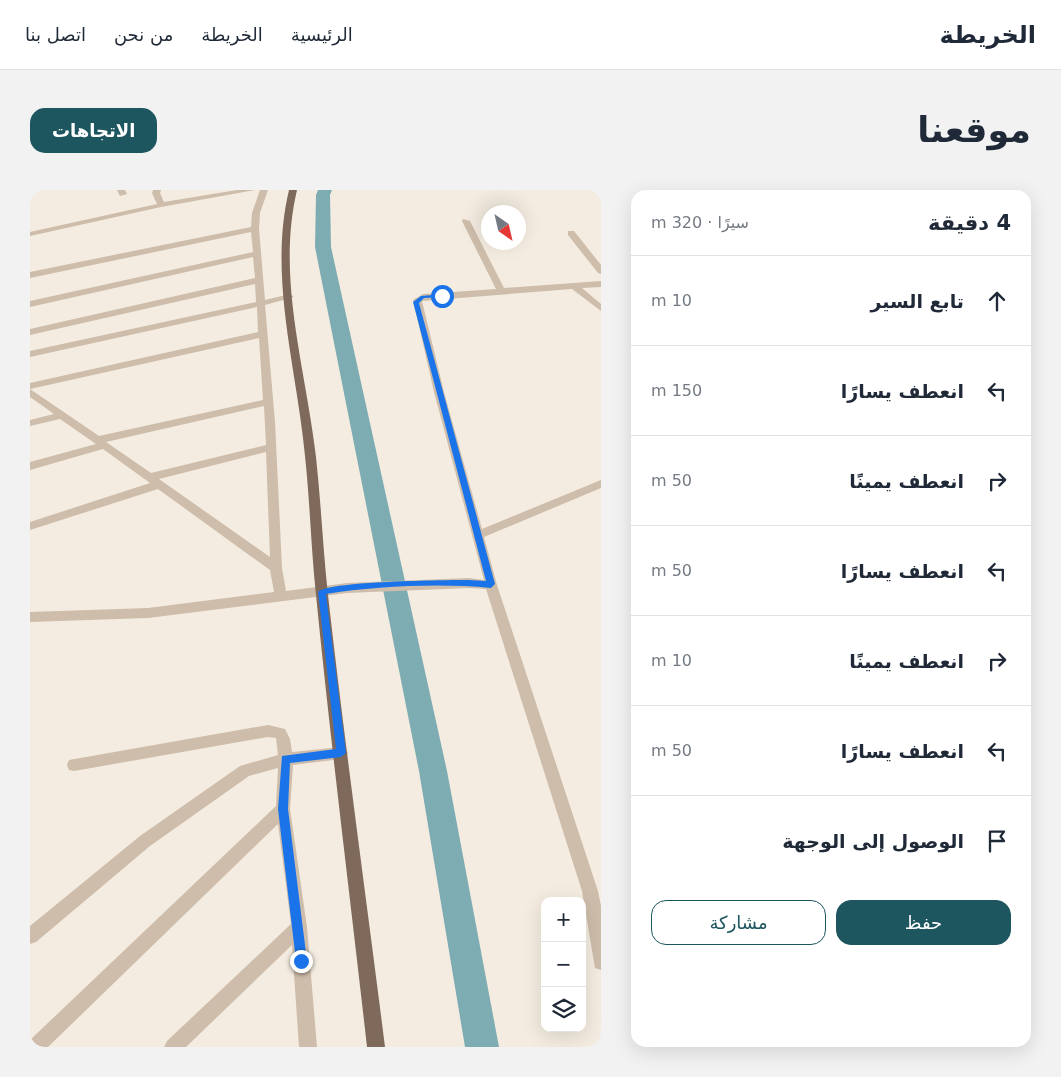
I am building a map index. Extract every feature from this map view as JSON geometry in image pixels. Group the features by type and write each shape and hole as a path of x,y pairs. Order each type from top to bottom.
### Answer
{"main road":[{"path":"293,190 288,205 285,251 308,436 322,592 376,1047"}],"street":[{"path":"158,190 156,193 161,205"},
{"path":"30,234 161,205 251,190"},
{"path":"264,190 256,213 255,229 264,334 276,568 281,597"},
{"path":"466,221 501,291"},
{"path":"30,275 255,229"},
{"path":"571,233 601,271"},
{"path":"30,304 257,254"},
{"path":"30,332 260,280"},
{"path":"601,284 423,297 416,302 491,584 598,915 601,962"},
{"path":"574,286 601,308"},
{"path":"30,354 290,297"},
{"path":"30,386 264,334"},
{"path":"30,392 276,568"},
{"path":"30,466 102,443 268,402"},
{"path":"30,423 62,415"},
{"path":"30,526 155,481 271,447"},
{"path":"478,535 601,484"},
{"path":"30,617 148,613 347,588 423,584 491,584"},
{"path":"74,765 273,730 278,731 283,739 286,759 283,809 299,927 308,1047"},
{"path":"30,936 145,841 234,777 245,771 286,759 341,753"},
{"path":"34,1047 283,809"},
{"path":"173,1047 299,927"}],"waterway":[{"path":"325,190 323,195 323,247 433,771 482,1047"}],"route":[{"path":"301,961 299,927 283,809 286,759 341,753 322,592 347,588 423,584 491,584 416,302 423,297 442,296"}]}
